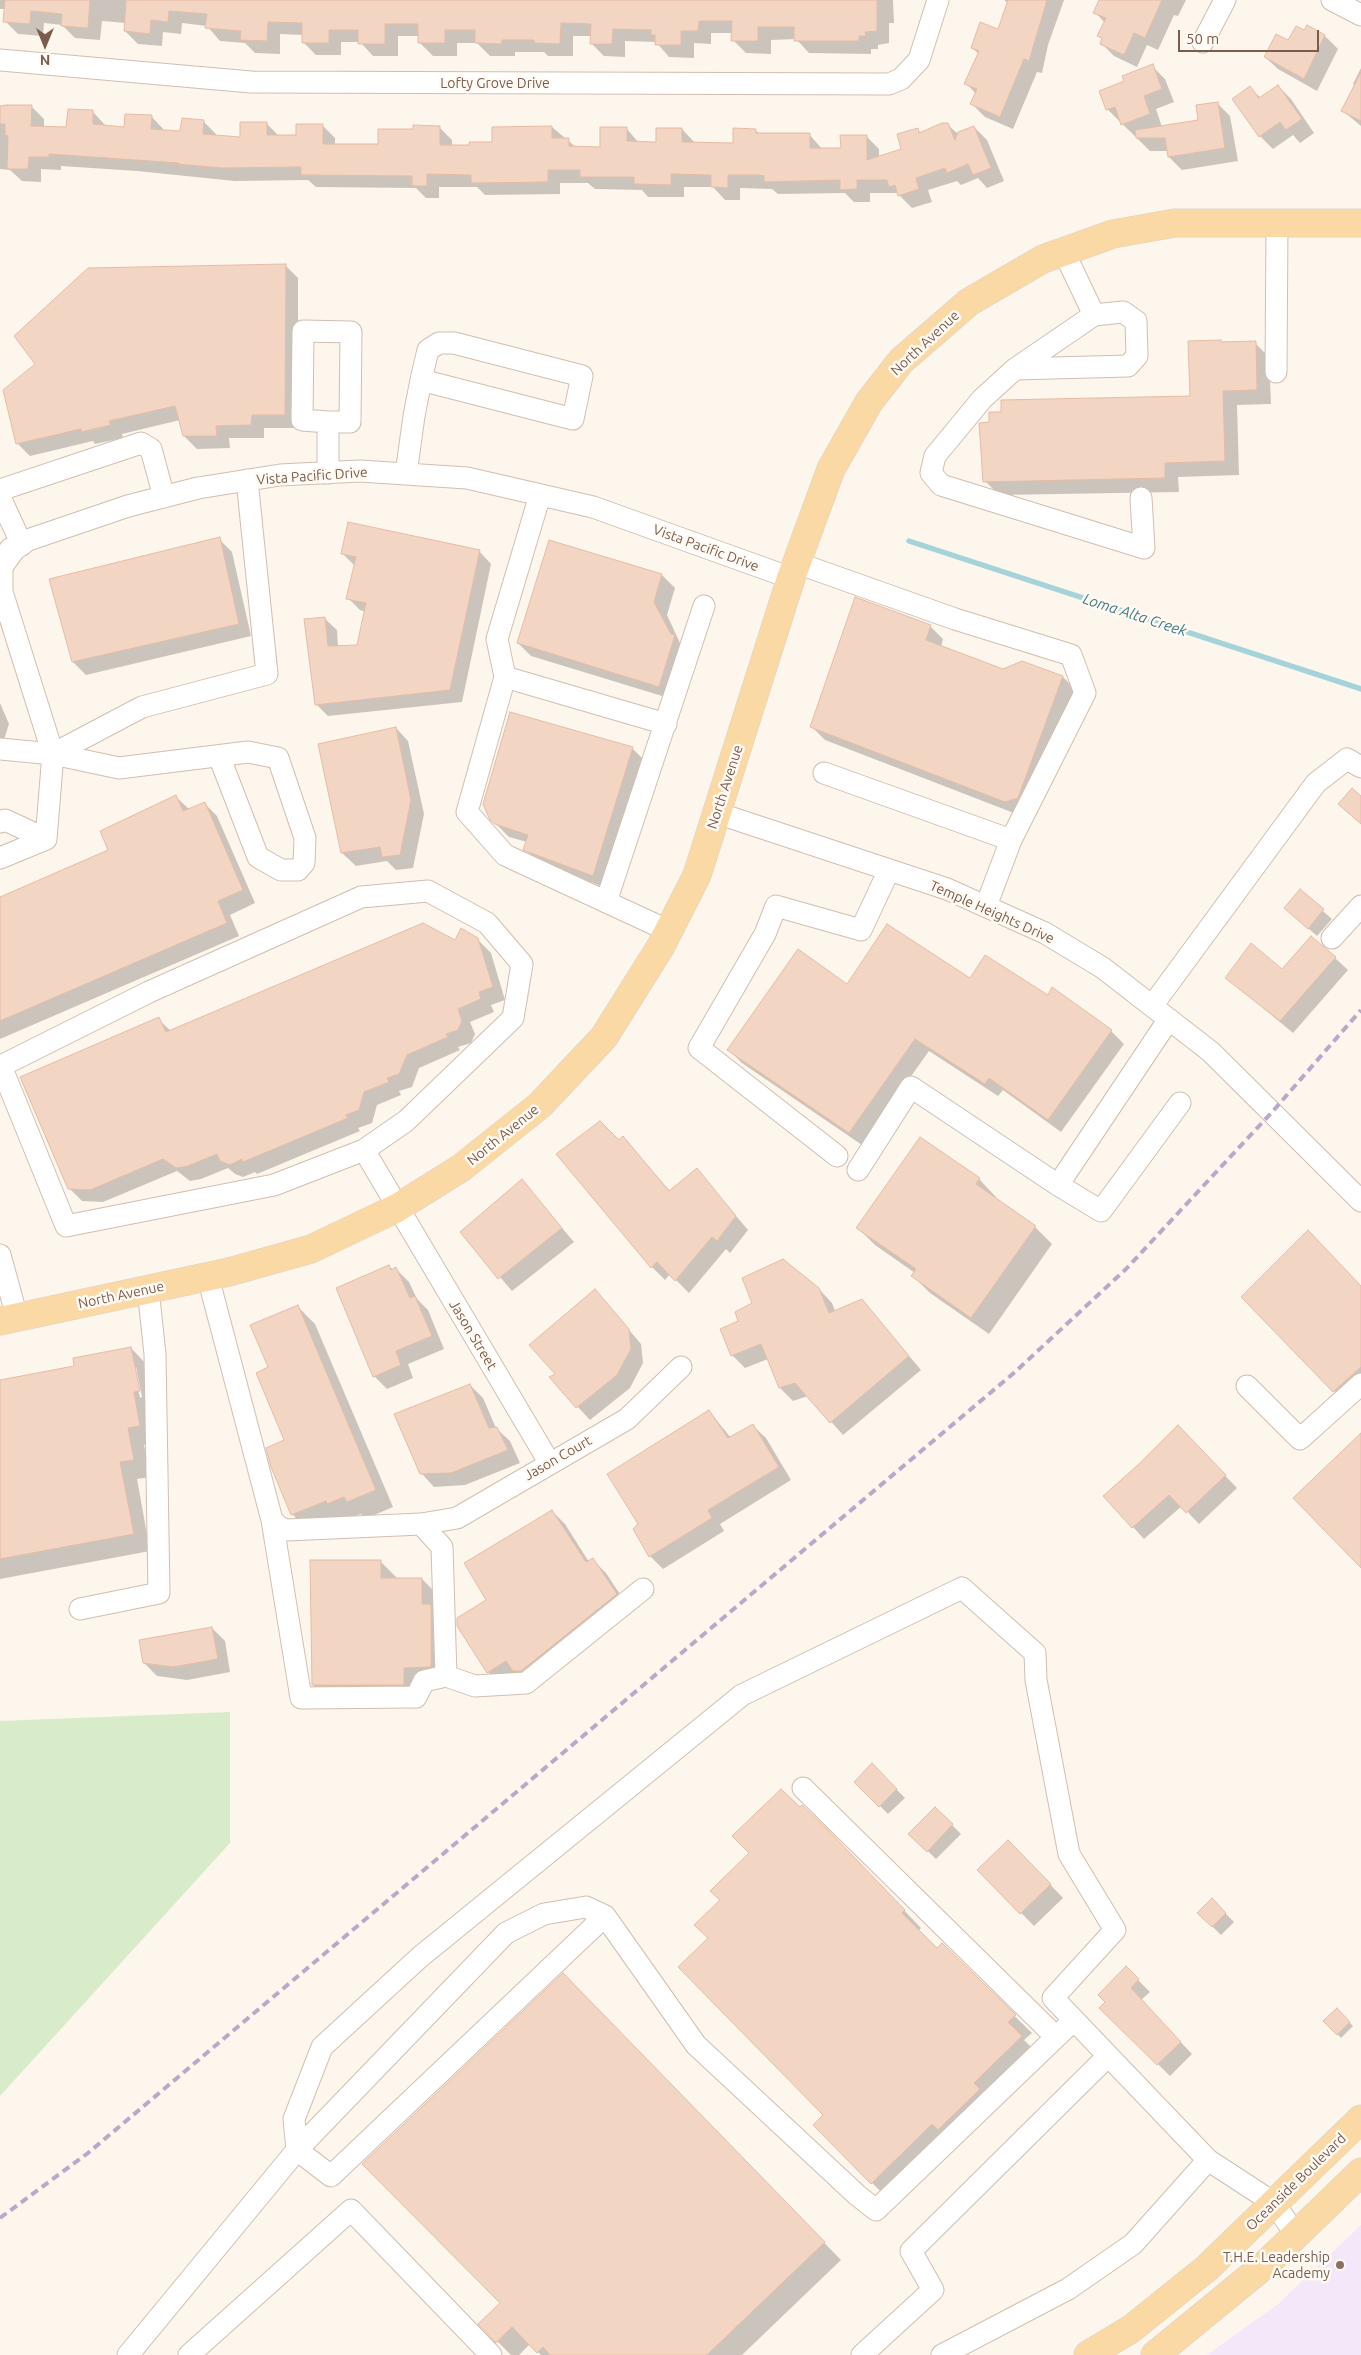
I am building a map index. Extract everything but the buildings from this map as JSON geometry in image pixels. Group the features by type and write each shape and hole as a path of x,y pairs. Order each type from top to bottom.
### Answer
{"main road":[{"name":"North Avenue","path":"9,1319 208,1277 311,1250 397,1208 462,1168 540,1105 604,1037 668,931 697,875 794,571 831,469 869,402 901,361 969,302 1043,259 1113,234 1175,224 1361,223"},
{"name":"Oceanside Boulevard","path":"1088,2355 1131,2330 1200,2274 1361,2119"},
{"path":"1155,2355 1266,2264 1361,2172"}],"street":[{"name":"Lofty Grove Drive","path":"0,60 250,82 889,84 901,79 919,60 938,0"},
{"path":"1203,42 1225,0"},
{"path":"1332,0 1361,15"},
{"path":"1276,372 1277,224"},
{"path":"1064,252 1094,315"},
{"path":"1015,369 1128,366 1137,356 1136,321 1123,312 1094,315 1015,369 982,398 935,456 931,473 941,485 1144,548 1141,498"},
{"path":"303,331 350,332 350,422 328,422 302,420 303,331"},
{"path":"406,474 421,380 428,350 439,343 454,343 582,376 573,420 421,380"},
{"path":"328,422 328,472"},
{"path":"0,490 141,443 151,448 164,497"},
{"name":"Vista Pacific Drive","path":"53,754 2,592 2,567 14,550 28,540 128,506 198,488 280,475 360,471 467,478 593,507 794,571 1071,655 1085,693 1011,840"},
{"path":"53,754 142,707 267,674 247,480"},
{"path":"540,495 497,639 505,677 467,812 505,855 668,931"},
{"path":"0,497 22,545 0,552"},
{"path":"606,902 704,606"},
{"path":"505,677 666,724"},
{"path":"0,749 53,754 119,768 248,752 278,758 305,838 304,863 298,870 281,870 258,857 219,756"},
{"path":"46,839 53,754"},
{"path":"1152,1006 1316,783 1347,759 1361,767"},
{"path":"824,773 1011,840 986,906"},
{"name":"Temple Heights Drive","path":"717,813 947,889 1045,933 1095,963 1211,1052 1361,1201"},
{"path":"0,822 5,820 46,839"},
{"path":"0,858 46,839"},
{"path":"838,1156 699,1048 765,934 776,906 861,930 889,870"},
{"path":"428,891 488,923 522,964 513,1018 406,1120 364,1150 274,1186 66,1226 1,1066 149,992 361,897 428,891"},
{"path":"1332,938 1361,906"},
{"path":"1058,1184 1169,1019"},
{"path":"858,1170 911,1087 1101,1211 1180,1103"},
{"name":"Jason Street","path":"364,1150 549,1462"},
{"path":"0,1255 9,1319"},
{"path":"208,1277 272,1520 301,1698 416,1697 424,1682 446,1676 475,1686 526,1683 643,1589"},
{"path":"80,1609 159,1593 154,1354 148,1289"},
{"name":"Jason Court","path":"272,1520 279,1527 287,1530 421,1524 456,1518 549,1462 627,1419 681,1366"},
{"path":"1247,1386 1300,1439 1361,1384"},
{"path":"421,1524 442,1547 446,1676"},
{"path":"605,1916 331,2176 297,2150 294,2119 322,2047 420,1957 742,1695 962,1588 1035,1653 1036,1680 1069,1854 1115,1930 1053,1998 1208,2160 1274,2203 1296,2235"},
{"path":"803,1788 1056,2037"},
{"path":"128,2355 297,2150 506,1933 544,1914 586,1908 605,1916 696,2045 857,2195 876,2210 1074,2020"},
{"path":"862,2355 933,2290 912,2251 1108,2056"},
{"path":"942,2355 1068,2289 1133,2244 1208,2160"},
{"path":"190,2355 351,2210 480,2352"}],"shaded area":[{"name":"T.H.E. Leadership Academy","path":"1361,2225 1361,2355 1207,2355 1278,2304"}],"green space":[{"path":"230,1712 230,1843 0,2096 0,1721"}],"waterway":[{"name":"Loma Alta Creek","path":"909,541 1361,689"}],"railway":[{"path":"0,2218 88,2153 1015,1372 1126,1269 1273,1111 1361,1010"}],"place":[{"name":"T.H.E. Leadership Academy","path":"1340,2265"}]}
